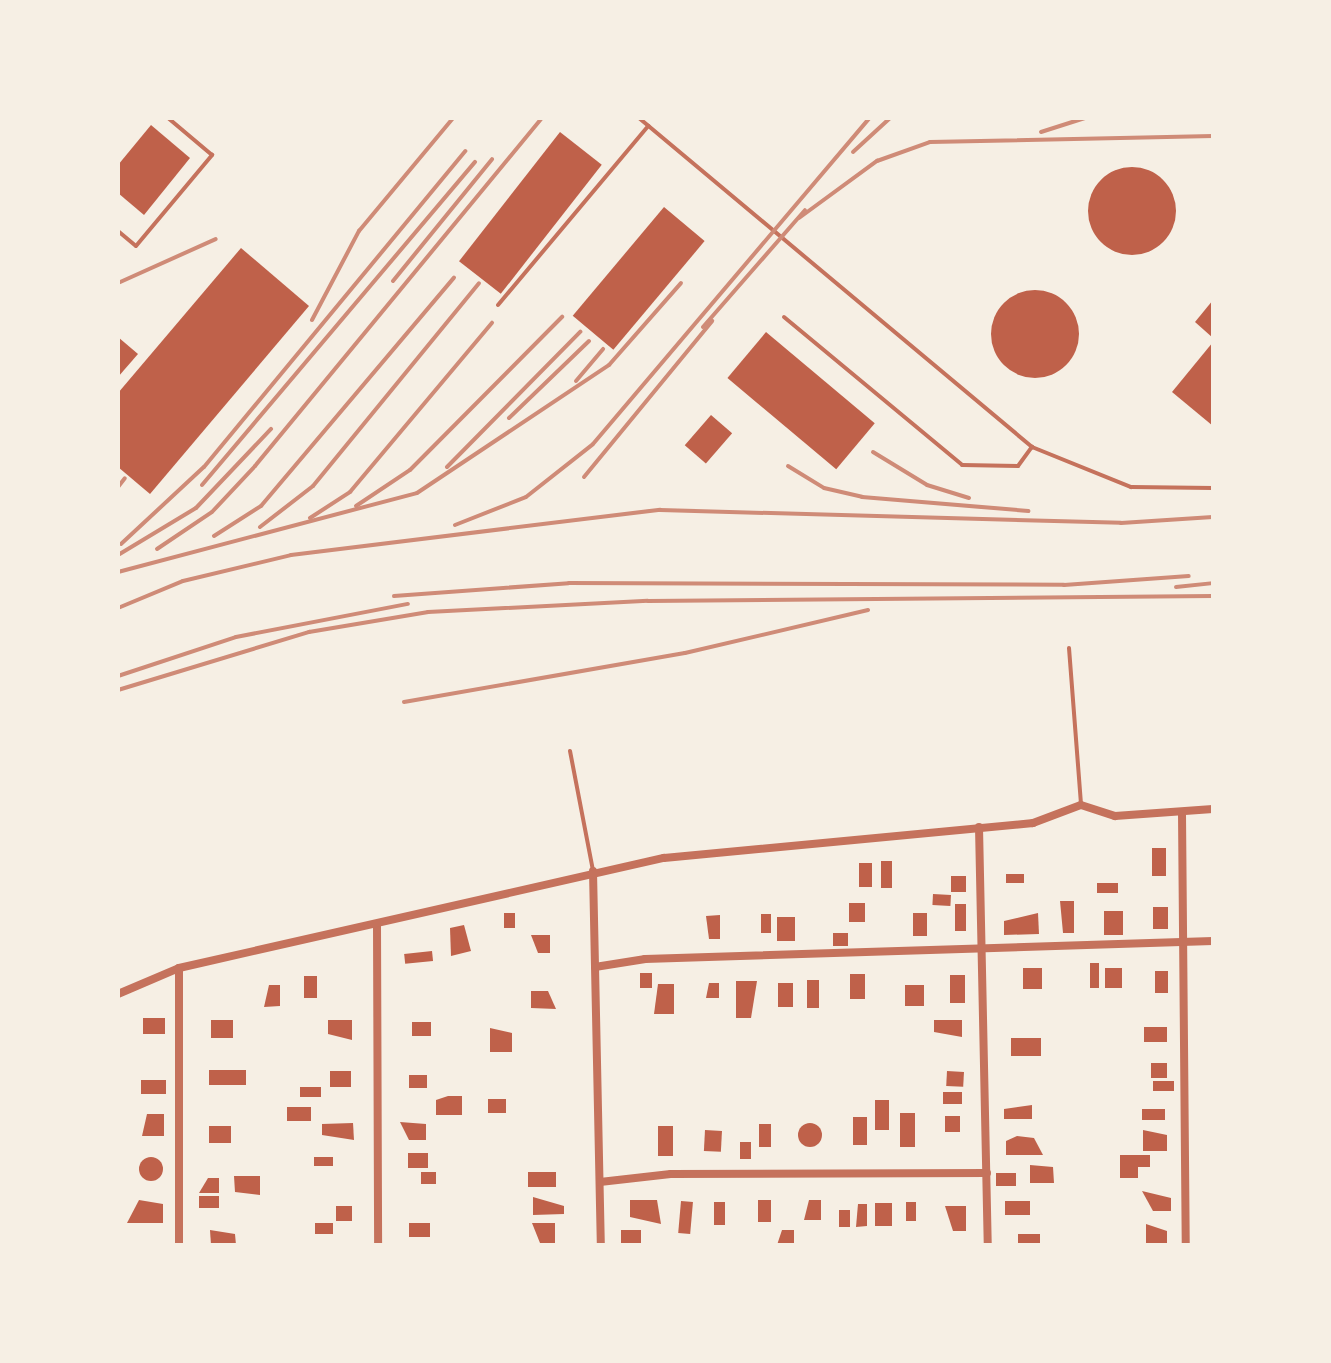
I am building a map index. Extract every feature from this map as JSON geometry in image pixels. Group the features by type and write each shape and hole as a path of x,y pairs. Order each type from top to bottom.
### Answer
{"street":[{"path":"118,994 179,968 377,925 593,871 736,848 1033,823 1081,805 1115,816 1182,814 1213,809"},
{"path":"1182,814 1186,941 1186,1245"},
{"path":"979,827 988,1245"},
{"path":"593,871 601,1245"},
{"path":"377,925 378,1245"},
{"path":"595,967 645,959 984,953 1213,941"},
{"path":"179,968 179,1245"},
{"path":"600,1182 671,1174 987,1173"}],"lane":[{"path":"118,231 136,246 212,155 168,118"},
{"path":"639,118 1032,447 1131,487 1213,488"},
{"path":"498,305 648,126"},
{"path":"784,317 962,465 1018,466 1032,447"},
{"path":"1069,648 1081,805"},
{"path":"570,751 593,871"}],"building":[{"path":"151,125 190,158 144,215 118,193 118,165"},
{"path":"560,132 602,165 501,294 459,261"},
{"path":"1132,167 1157,174 1169,186 1176,211 1169,236 1157,248 1132,255 1107,248 1095,236 1088,211 1095,186 1107,174"},
{"path":"664,207 705,241 613,350 573,316"},
{"path":"241,248 309,306 150,494 118,467 118,393"},
{"path":"1035,290 1060,297 1072,309 1079,334 1072,359 1060,371 1035,378 1010,371 998,359 991,334 998,309 1010,297"},
{"path":"1213,300 1213,338 1195,322"},
{"path":"766,332 875,423 836,469 727,378"},
{"path":"118,337 138,354 118,377"},
{"path":"1213,342 1213,426 1172,392"},
{"path":"711,415 732,433 706,464 685,445"},
{"path":"1152,848 1166,848 1166,876 1152,876"},
{"path":"881,861 892,861 892,888 881,888"},
{"path":"859,863 872,863 872,887 859,887"},
{"path":"1006,874 1024,874 1024,883 1006,883"},
{"path":"951,876 966,876 966,892 951,892"},
{"path":"1097,883 1118,883 1118,893 1097,893"},
{"path":"933,894 951,895 950,906 932,905"},
{"path":"1060,901 1074,901 1074,933 1063,933"},
{"path":"849,903 865,903 865,922 849,922"},
{"path":"955,904 966,904 966,931 955,931"},
{"path":"1153,907 1168,907 1168,929 1153,929"},
{"path":"1104,911 1123,911 1123,935 1104,935"},
{"path":"504,913 515,913 515,928 504,928"},
{"path":"913,913 927,913 927,936 913,936"},
{"path":"1038,913 1039,934 1004,935 1004,921"},
{"path":"761,914 771,914 771,933 761,933"},
{"path":"720,915 720,939 709,939 706,916"},
{"path":"777,917 795,917 795,941 777,941"},
{"path":"464,925 471,951 451,956 450,928"},
{"path":"833,933 848,933 848,946 833,946"},
{"path":"531,935 550,935 550,953 538,953"},
{"path":"432,951 433,961 405,964 404,954"},
{"path":"1090,963 1099,963 1099,988 1090,988"},
{"path":"1023,968 1042,968 1042,989 1023,989"},
{"path":"1105,968 1122,968 1122,988 1105,988"},
{"path":"1155,971 1168,971 1168,993 1155,993"},
{"path":"640,973 652,973 652,988 640,988"},
{"path":"850,974 865,974 865,999 850,999"},
{"path":"950,975 965,975 965,1003 950,1003"},
{"path":"304,976 317,976 317,998 304,998"},
{"path":"807,980 819,980 819,1008 807,1008"},
{"path":"736,981 757,981 751,1018 736,1018"},
{"path":"709,983 719,983 719,998 706,998"},
{"path":"778,983 793,983 793,1007 778,1007"},
{"path":"658,984 674,984 674,1014 654,1014"},
{"path":"269,985 280,985 280,1006 264,1007"},
{"path":"905,985 924,985 924,1006 905,1006"},
{"path":"531,991 548,991 556,1009 531,1008"},
{"path":"143,1018 165,1018 165,1034 143,1034"},
{"path":"211,1020 233,1020 233,1038 211,1038"},
{"path":"328,1020 352,1020 352,1040 328,1034"},
{"path":"934,1020 962,1020 962,1037 934,1032"},
{"path":"412,1022 431,1022 431,1036 412,1036"},
{"path":"1144,1027 1167,1027 1167,1042 1144,1042"},
{"path":"490,1028 512,1033 512,1052 490,1052"},
{"path":"1011,1038 1041,1038 1041,1056 1011,1056"},
{"path":"1151,1063 1167,1063 1167,1078 1151,1078"},
{"path":"209,1070 246,1070 246,1085 209,1085"},
{"path":"330,1071 351,1071 351,1087 330,1087"},
{"path":"947,1071 964,1072 963,1087 946,1086"},
{"path":"409,1075 427,1075 427,1088 409,1088"},
{"path":"141,1080 166,1080 166,1094 141,1094"},
{"path":"1153,1081 1174,1081 1174,1091 1153,1091"},
{"path":"300,1087 321,1087 321,1097 300,1097"},
{"path":"943,1092 962,1092 962,1104 943,1104"},
{"path":"462,1096 462,1115 436,1115 436,1100"},
{"path":"488,1099 506,1099 506,1113 488,1113"},
{"path":"875,1100 889,1100 889,1130 875,1130"},
{"path":"1032,1105 1032,1119 1004,1119 1004,1109"},
{"path":"287,1107 311,1107 311,1121 287,1121"},
{"path":"1142,1109 1165,1109 1165,1120 1142,1120"},
{"path":"900,1113 915,1113 915,1147 900,1147"},
{"path":"147,1114 164,1114 164,1136 142,1136"},
{"path":"945,1116 960,1116 960,1132 945,1132"},
{"path":"853,1117 867,1117 867,1145 853,1145"},
{"path":"400,1122 426,1124 426,1140 409,1140"},
{"path":"353,1123 354,1140 322,1135 322,1124"},
{"path":"810,1123 819,1126 822,1135 819,1144 810,1147 801,1144 798,1135 801,1126"},
{"path":"759,1124 771,1124 771,1147 759,1147"},
{"path":"209,1126 231,1126 231,1143 209,1143"},
{"path":"658,1126 673,1126 673,1156 658,1156"},
{"path":"705,1130 722,1131 721,1152 704,1151"},
{"path":"1143,1130 1167,1135 1167,1151 1143,1151"},
{"path":"1017,1136 1034,1138 1043,1155 1006,1155 1006,1141"},
{"path":"740,1142 751,1142 751,1159 740,1159"},
{"path":"408,1153 428,1153 428,1168 408,1168"},
{"path":"1120,1155 1150,1155 1150,1167 1138,1167 1138,1178 1120,1178"},
{"path":"151,1157 159,1161 163,1169 159,1177 151,1181 143,1177 139,1169 143,1161"},
{"path":"314,1157 333,1157 333,1166 314,1166"},
{"path":"1030,1165 1053,1167 1054,1183 1030,1183"},
{"path":"421,1172 436,1172 436,1184 421,1184"},
{"path":"528,1172 556,1172 556,1187 528,1187"},
{"path":"996,1173 1016,1173 1016,1186 996,1186"},
{"path":"234,1176 260,1176 260,1195 235,1192"},
{"path":"208,1178 219,1178 219,1193 199,1193"},
{"path":"1142,1191 1171,1198 1171,1211 1153,1211"},
{"path":"199,1196 219,1196 219,1208 199,1208"},
{"path":"533,1197 564,1206 564,1214 533,1215"},
{"path":"139,1200 163,1204 163,1223 127,1223"},
{"path":"630,1200 657,1200 661,1224 630,1217"},
{"path":"758,1200 771,1200 771,1222 758,1222"},
{"path":"809,1200 821,1200 821,1220 804,1220"},
{"path":"681,1201 693,1202 690,1234 678,1233"},
{"path":"1005,1201 1030,1201 1030,1215 1005,1215"},
{"path":"714,1202 725,1202 725,1225 714,1225"},
{"path":"906,1202 916,1202 916,1221 906,1221"},
{"path":"875,1203 892,1203 892,1226 875,1226"},
{"path":"858,1204 867,1204 867,1226 856,1227"},
{"path":"336,1206 352,1206 352,1221 336,1221"},
{"path":"945,1206 966,1206 966,1231 953,1231"},
{"path":"839,1210 850,1210 850,1227 839,1227"},
{"path":"315,1223 333,1223 333,1234 315,1234"},
{"path":"409,1223 430,1223 430,1237 409,1237"},
{"path":"532,1223 555,1223 555,1243 540,1243"},
{"path":"1146,1224 1167,1231 1167,1244 1146,1244"},
{"path":"210,1230 235,1234 236,1245 211,1245"},
{"path":"621,1230 641,1230 641,1244 621,1244"},
{"path":"782,1230 794,1230 794,1245 777,1245"},
{"path":"1018,1234 1040,1234 1040,1245 1018,1245"}],"railway":[{"path":"312,320 359,231 453,118"},
{"path":"157,549 212,512 255,466 542,118"},
{"path":"455,525 526,497 593,444 869,118"},
{"path":"853,152 890,118"},
{"path":"1041,132 1085,118"},
{"path":"799,218 877,161 930,142 1213,136"},
{"path":"121,544 204,467 465,151"},
{"path":"393,281 492,159"},
{"path":"202,485 475,162"},
{"path":"703,327 805,210"},
{"path":"118,283 216,239"},
{"path":"214,536 261,506 454,278"},
{"path":"260,527 313,486 479,283"},
{"path":"118,572 417,493 609,365 681,283"},
{"path":"356,506 410,470 562,317"},
{"path":"584,477 712,321"},
{"path":"310,518 350,492 492,323"},
{"path":"447,467 580,332"},
{"path":"509,418 589,341"},
{"path":"576,381 603,349"},
{"path":"118,555 196,508 271,429"},
{"path":"873,452 927,485 969,498"},
{"path":"788,466 824,488 862,497 1028,511"},
{"path":"118,487 125,478"},
{"path":"118,608 183,581 291,555 660,510 1121,523 1213,517"},
{"path":"394,596 569,583 1064,585 1189,576"},
{"path":"1176,587 1213,583"},
{"path":"118,690 309,632 428,612 648,601 1213,596"},
{"path":"118,676 236,637 408,604"},
{"path":"404,702 685,653 868,610"}]}
